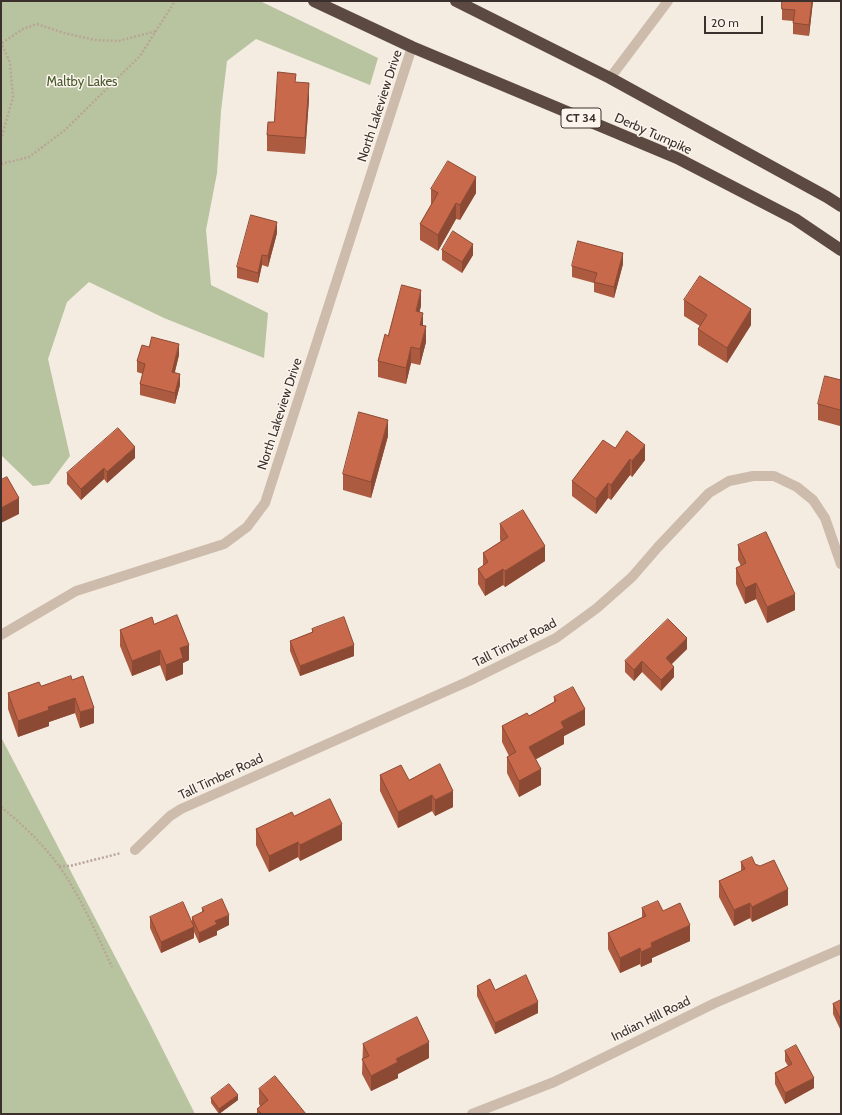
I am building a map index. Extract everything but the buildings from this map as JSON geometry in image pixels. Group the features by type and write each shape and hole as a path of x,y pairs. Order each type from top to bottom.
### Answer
{"highway":[{"name":"Derby Turnpike","path":"314,1 412,47 676,158 794,219 841,250"},
{"name":"Derby Turnpike","path":"456,1 610,78 841,206"}],"street":[{"path":"610,78 668,1"},
{"name":"North Lakeview Drive","path":"1,635 76,591 224,544 247,527 260,509 276,468 412,47"},
{"name":"Tall Timber Road","path":"135,850 170,816 182,809 470,681 556,638 597,608 632,577 709,493 729,481 753,476 774,476 797,487 814,500 825,518 841,564"},
{"name":"Indian Hill Road","path":"472,1114 554,1082 715,1003 841,949"}],"path":[{"path":"1,164 29,157 65,130 140,56 175,1"},
{"path":"1,140 13,97 10,63 1,42 23,29 37,24 64,33 95,40 118,41 157,31"},
{"path":"1,807 22,824 59,866 78,897 112,967"},
{"path":"59,866 70,866 135,850"}],"green space":[{"name":"Maltby Lakes","path":"1,1 260,1 378,58 370,85 256,39 227,61 221,111 217,173 206,230 211,285 268,313 264,358 164,318 89,282 67,302 48,359 70,456 49,484 33,486 1,455"},
{"path":"1,737 148,1020 195,1114 1,1114"}]}
